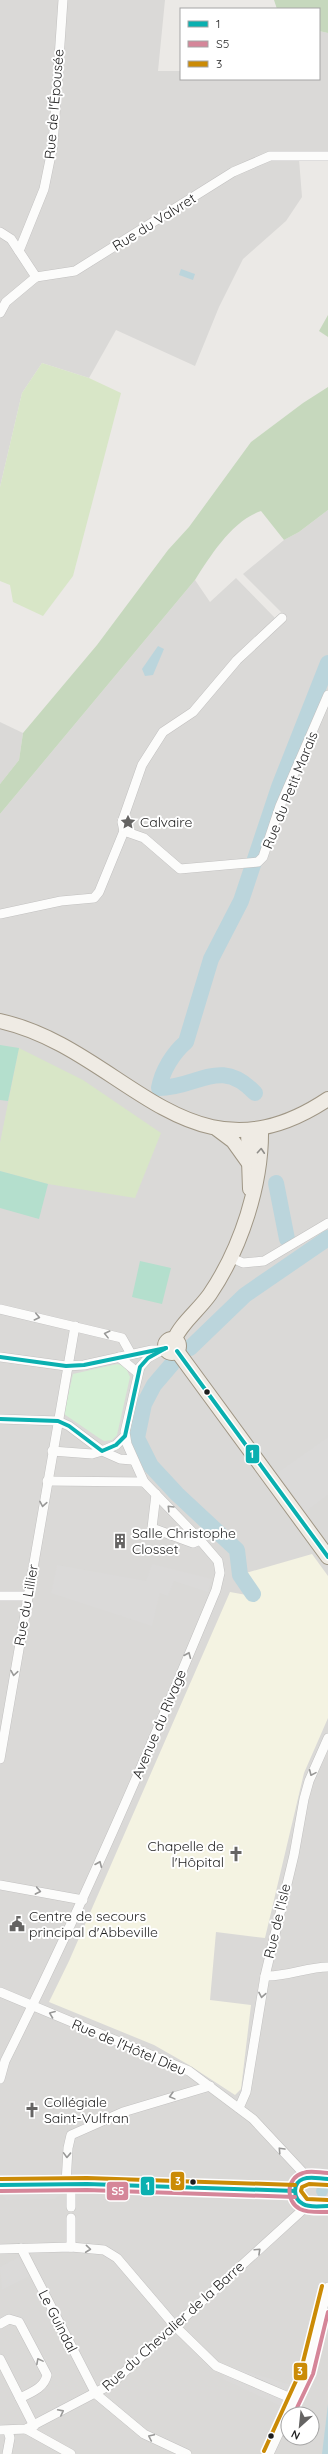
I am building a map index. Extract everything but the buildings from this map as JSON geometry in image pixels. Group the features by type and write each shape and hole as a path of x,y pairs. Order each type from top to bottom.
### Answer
{"main road":[{"path":"0,1021 52,1040 173,1114 196,1124 217,1129 255,1130 285,1123 328,1099"},
{"path":"217,1129 233,1141 248,1162"},
{"path":"250,1200 248,1162 255,1130"},
{"path":"255,1130 260,1166 245,1223 230,1257 210,1294 170,1347 328,1557"}],"street":[{"name":"Rue de l'Épousée","path":"19,251 44,190 53,145 63,0"},
{"name":"Rue du Valvret","path":"36,277 75,271 233,172 270,156 328,156"},
{"path":"0,232 11,239 36,277 6,302 0,312"},
{"path":"0,914 61,901 94,898 99,892 120,836 124,831 122,822 142,765 163,732 194,712 237,660 282,618"},
{"name":"Rue du Petit Marais","path":"124,831 144,838 180,869 258,862 263,857 280,806 328,695"},
{"path":"230,1257 243,1263 264,1261 328,1223"},
{"path":"0,1309 122,1338 131,1354"},
{"name":"Rue du Lillier","path":"0,1759 58,1421 66,1366 75,1326"},
{"path":"0,1357 66,1366 84,1365 170,1347"},
{"path":"52,1451 92,1454 116,1445 125,1436 138,1373 148,1358 170,1347"},
{"path":"119,1357 138,1373"},
{"path":"0,1418 58,1421 69,1426 102,1451 120,1459 132,1460"},
{"name":"Avenue du Rivage","path":"0,2079 3,2060 33,2006 83,1900 161,1722 216,1590 220,1573 218,1561 200,1540 144,1482 132,1460 125,1436"},
{"path":"47,1480 144,1482"},
{"path":"156,1494 152,1528 193,1544 200,1540"},
{"path":"0,1596 27,1596"},
{"name":"Rue de l'Isle","path":"239,2108 246,2092 265,1976 294,1855 304,1799 309,1781 328,1738"},
{"path":"0,1885 83,1900"},
{"path":"265,1976 297,1973 315,1967 328,1967"},
{"name":"Rue de l'Hôtel Dieu","path":"0,1992 157,2056 189,2071 239,2108 308,2178"},
{"path":"71,2207 75,2184 68,2148 71,2135 123,2112 210,2086"},
{"path":"328,2179 308,2178 301,2180 295,2191 298,2199 308,2205 328,2206"},
{"path":"0,2185 75,2184 295,2191"},
{"name":"Rue du Chevalier de la Barre","path":"30,2428 96,2394 110,2385 308,2205"},
{"path":"71,2218 72,2247"},
{"path":"0,2249 72,2247 104,2250 117,2258 175,2326 216,2366 293,2399"},
{"name":"Le Guindal","path":"21,2248 96,2394"},
{"path":"269,2454 293,2399 307,2372 328,2287"},
{"path":"0,2324 8,2319 19,2322 47,2375 45,2382 41,2386 20,2398"},
{"path":"0,2359 20,2398 30,2428"},
{"path":"96,2394 144,2434 187,2454"},
{"path":"4,2431 30,2428 71,2454"},
{"path":"4,2431 10,2438 7,2454"}],"shaded area":[{"path":"0,0 165,0 158,71 180,71 180,80 320,80 320,31 328,33 328,159 299,159 302,197 286,221 243,259 219,307 195,366 116,330 89,378 42,363 22,393 0,487"},
{"path":"328,510 328,2454 0,2454 0,814 195,580 210,602 236,578 275,618 281,612 243,574 284,540 299,532"},
{"path":"0,722 23,733 19,760 0,784"},
{"path":"328,1437 328,1495 305,1512 277,1473"},
{"path":"312,1554 328,1576 328,1718 304,1773 265,1938 216,1932 210,2000 251,2005 241,2089 235,2095 189,2065 154,2045 49,2002 69,1961 230,1592 252,1596 255,1593 246,1573"},
{"path":"152,1564 212,1579 208,1592 174,1581 168,1596 160,1593 152,1626 51,1593 57,1565 146,1581"},
{"path":"2,2189 64,2189 64,2192 55,2199 6,2200 0,2192"},
{"path":"19,2257 30,2276 2,2290 0,2267"},
{"path":"225,2365 291,2385 283,2406 281,2406 223,2379"}],"green space":[{"path":"274,0 328,0 328,33 320,31 320,8 277,8"},
{"path":"328,315 328,337 319,331"},
{"path":"42,363 89,378 121,393 73,576 43,616 13,602 10,585 0,581 0,487 22,393"},
{"path":"328,387 328,510 299,532 284,540 261,511 241,522 223,540 195,580 0,814 0,784 19,760 23,733 97,645 168,550 189,527 251,442 303,403"},
{"path":"0,1045 19,1048 8,1101 0,1100"},
{"path":"19,1048 83,1080 161,1133 135,1198 48,1184 0,1171 0,1143"},
{"path":"0,1171 48,1184 39,1219 0,1208"},
{"path":"140,1261 171,1268 162,1304 132,1297"},
{"path":"117,1364 125,1366 130,1377 117,1435 112,1440 104,1441 64,1414 73,1374"}],"water":[{"path":"181,269 195,274 193,280 179,275"},
{"path":"158,646 164,649 153,675 145,676 142,669"},
{"path":"320,2185 324,2185 328,2191 324,2197 320,2197 316,2193 316,2189"},
{"path":"328,2404 328,2454 322,2454"}],"waterway":[{"path":"255,1093 242,1082 231,1077 220,1075 173,1087 159,1088 160,1082 169,1063 177,1051 186,1042 211,959 241,901 279,787 328,663"},
{"path":"276,1183 287,1239"},
{"path":"190,1348 245,1295 328,1238"},
{"path":"172,1364 154,1385 144,1404 137,1438 151,1466 177,1494 237,1550 240,1575 253,1594"}],"transit line":[{"name":"1","path":"0,1357 66,1366 84,1365 166,1348"},
{"name":"1","path":"0,1419 58,1421 69,1426 102,1451 116,1445 125,1436 140,1367 148,1358 166,1348"},
{"name":"1","path":"177,1351 328,1557"},
{"name":"S5","path":"328,2173 303,2173 293,2180 290,2190 292,2201 300,2209 310,2212 328,2212"},
{"name":"3","path":"0,2179 87,2178 295,2185"},
{"name":"1","path":"328,2179 303,2179 299,2181 295,2191 297,2199 303,2204 312,2206 328,2206"},
{"name":"1","path":"0,2185 87,2184 295,2191"},
{"name":"3","path":"328,2185 309,2184 302,2187 301,2191 307,2199 328,2200"},
{"name":"S5","path":"0,2191 87,2190 295,2197"},
{"name":"3","path":"264,2451 301,2370 322,2286"},
{"name":"S5","path":"298,2406 313,2374 328,2312"}],"place":[{"name":"Calvaire","path":"128,822"},
{"name":"Salle Christophe Closset","path":"120,1541"},
{"name":"Chapelle de l'Hôpital","path":"236,1854"},
{"name":"Centre de secours principal d'Abbeville","path":"17,1924"},
{"name":"Collégiale Saint-Vulfran","path":"32,2110"}]}
